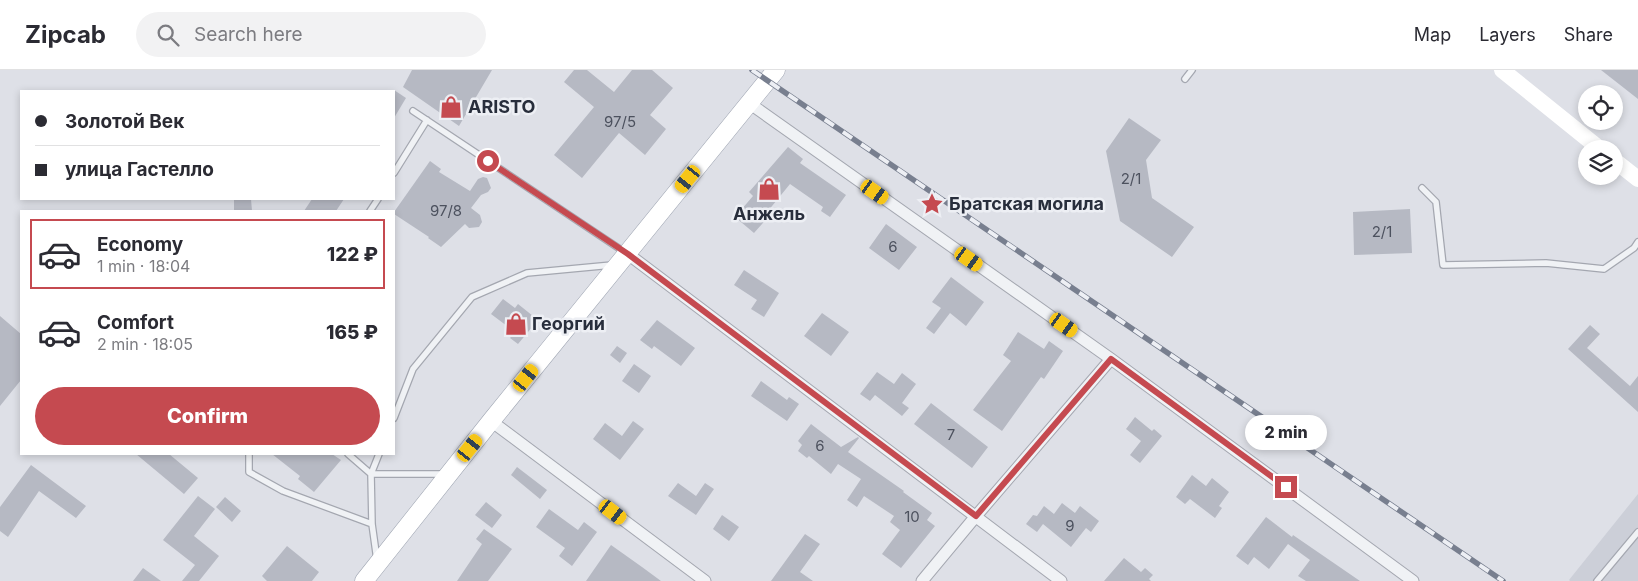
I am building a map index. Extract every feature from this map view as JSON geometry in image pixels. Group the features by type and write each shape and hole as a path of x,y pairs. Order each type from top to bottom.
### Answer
{"main road":[{"path":"364,581 491,421 776,70"},
{"path":"1502,70 1589,140"},
{"path":"1623,167 1638,179"}],"street":[{"path":"749,103 1111,359 1413,581"},
{"path":"623,259 976,516 1062,581"},
{"path":"922,581 1111,359"},
{"path":"491,421 705,581"}],"lane":[{"path":"1185,79 1192,70"},
{"path":"413,111 623,259"},
{"path":"395,171 427,120"},
{"path":"1422,188 1436,202 1443,265 1546,263 1604,269 1634,248 1638,242"},
{"path":"395,415 413,369 472,297 527,273 623,259"},
{"path":"248,455 249,472 257,477 283,491 372,524"},
{"path":"349,455 372,474 449,474"},
{"path":"378,564 372,524 372,474 380,455"},
{"path":"1597,581 1638,532"}],"shaded area":[{"path":"1638,494 1638,581 1570,581 1569,580"}],"building":[{"name":"ARISTO","path":"412,70 492,70 459,126 403,87"},
{"path":"574,70 587,70 614,92 632,70 652,70 673,88 650,115 666,129 645,155 619,133 582,178 554,155 594,107 564,82"},
{"path":"1601,70 1638,70 1638,99 1623,87 1623,85 1620,85"},
{"path":"395,91 406,98 395,116"},
{"path":"1129,118 1161,140 1146,160 1152,198 1194,227 1172,257 1120,221 1106,151"},
{"path":"788,147 803,159 800,163 846,195 830,217 821,211 823,207 790,184 768,211 771,214 754,233 735,217 753,196 749,192"},
{"path":"430,161 441,169 439,172 470,191 478,179 483,177 487,178 491,188 488,192 481,195 471,208 480,215 482,222 479,227 469,228 465,224 441,247 395,215 395,211"},
{"path":"234,200 251,200 252,210 234,210"},
{"path":"311,200 343,200 337,210 305,210"},
{"path":"1410,209 1412,253 1354,255 1353,212"},
{"path":"886,224 917,247 899,270 869,248"},
{"path":"744,270 779,293 764,317 751,309 757,300 734,285"},
{"path":"951,277 984,302 966,326 950,313 934,334 926,328 941,308 932,302"},
{"path":"503,299 515,308 518,304 538,320 518,344 510,338 515,332 491,314"},
{"path":"822,313 849,332 831,356 804,336"},
{"path":"0,316 20,333 20,381 0,406"},
{"path":"657,320 695,348 681,366 654,346 652,349 640,340"},
{"path":"1590,325 1600,334 1587,348 1630,386 1638,376 1638,412 1568,349"},
{"path":"1018,332 1044,349 1049,341 1063,351 1044,379 1041,377 1002,431 973,410 1011,361 1003,355"},
{"path":"617,346 627,353 620,363 610,355"},
{"path":"634,364 651,376 639,393 622,381"},
{"path":"877,372 894,384 902,373 916,384 902,403 909,408 902,416 875,395 870,401 860,394"},
{"path":"761,381 787,400 789,397 799,404 787,421 751,396"},
{"path":"931,403 988,447 972,468 914,424"},
{"path":"1135,417 1152,431 1154,429 1162,436 1140,463 1130,455 1141,441 1126,429"},
{"path":"633,421 644,429 620,460 593,439 605,423 622,436"},
{"path":"811,424 841,447 858,437 848,452 932,513 927,520 935,526 901,568 882,554 900,530 890,522 894,516 864,496 857,507 847,500 861,479 838,464 831,474 809,456 807,458 798,451 802,445 798,441"},
{"path":"137,455 170,455 198,478 184,494"},
{"path":"273,455 334,455 341,460 314,492 298,479 300,476"},
{"path":"31,465 86,506 76,518 39,491 8,537 0,531 0,507"},
{"path":"517,467 547,490 540,499 511,475"},
{"path":"1192,475 1206,486 1212,478 1229,492 1219,506 1222,508 1215,518 1190,499 1185,504 1176,497"},
{"path":"678,483 696,496 705,483 714,489 696,515 668,496"},
{"path":"198,496 215,509 194,536 219,556 199,581 182,581 195,565 163,540"},
{"path":"225,497 241,511 232,522 216,507"},
{"path":"486,502 502,515 492,528 475,515"},
{"path":"1062,503 1075,513 1080,506 1099,521 1091,532 1086,528 1071,547 1043,524 1037,532 1026,524 1033,515 1037,516 1044,506 1054,514"},
{"path":"549,509 578,530 584,522 597,532 572,566 559,556 565,548 536,527"},
{"path":"722,515 739,527 729,541 713,529"},
{"path":"1266,517 1292,537 1293,535 1360,581 1306,581 1298,576 1310,560 1288,544 1269,569 1254,557 1248,565 1236,556"},
{"path":"484,529 512,549 488,581 457,581 482,544 476,539"},
{"path":"805,534 820,544 800,572 813,581 771,581"},
{"path":"611,545 642,567 661,581 586,581"},
{"path":"287,546 319,572 312,581 267,581 262,576"},
{"path":"1124,558 1141,572 1145,568 1153,575 1149,579 1151,581 1104,581"},
{"path":"143,568 161,581 133,581"}],"railway":[{"path":"752,70 1503,581"}],"place":[{"name":"ARISTO","path":"451,107"},
{"name":"Анжель","path":"769,189"},
{"name":"Братская могила","path":"932,204"},
{"name":"Георгий","path":"516,324"}],"route":[{"path":"488,161 628,254 976,516 1111,359 1286,487"}]}
